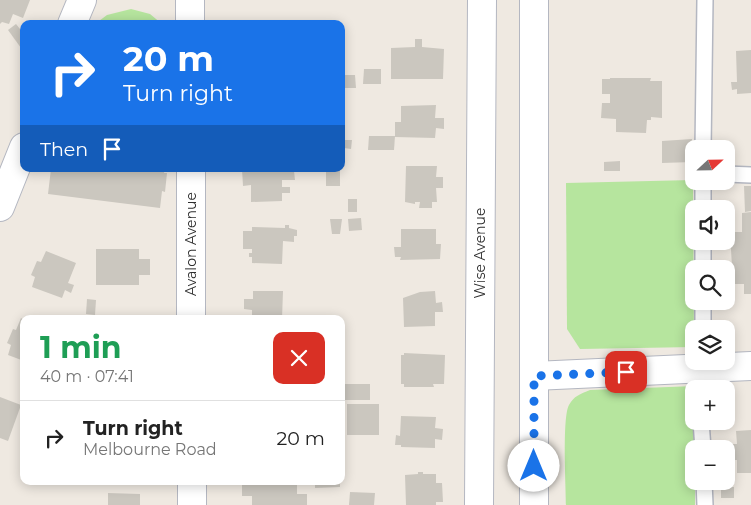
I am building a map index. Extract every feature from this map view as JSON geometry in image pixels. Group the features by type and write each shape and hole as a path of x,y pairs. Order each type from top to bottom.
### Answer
{"street":[{"path":"74,20 82,0"},
{"path":"190,0 190,20"},
{"name":"Wise Avenue","path":"479,505 482,0"},
{"path":"534,0 534,505"},
{"path":"0,207 20,157"},
{"name":"Avalon Avenue","path":"191,172 191,315"},
{"path":"534,376 703,373 751,366"},
{"path":"192,485 192,505"}],"lane":[{"path":"703,140 705,0"},
{"path":"735,174 751,175"},
{"path":"704,490 705,505"}],"green space":[{"path":"131,9 150,14 157,20 100,20 107,15"},
{"path":"685,180 685,190 693,190 693,200 685,200 685,250 693,250 693,260 685,260 685,310 694,310 694,320 685,320 685,347 580,349 567,329 566,183"},
{"path":"685,386 685,430 695,430 695,440 685,440 685,490 695,490 695,505 566,505 565,453 567,412 569,405 575,397 590,390"}],"building":[{"path":"0,0 30,0 23,18 13,14 9,24 2,22 0,24"},
{"path":"16,24 20,29 20,47 8,30"},
{"path":"415,39 422,39 422,47 444,49 443,79 391,79 391,48 415,47"},
{"path":"751,50 751,93 737,94 737,89 732,90 731,82 737,82 736,51"},
{"path":"364,69 381,69 381,84 363,84"},
{"path":"345,75 355,75 356,88 345,88"},
{"path":"651,78 650,81 662,81 662,118 651,117 651,120 647,120 646,133 616,132 616,119 601,118 602,103 610,103 610,94 602,94 602,79"},
{"path":"436,105 435,118 444,118 444,129 436,128 435,138 395,137 395,122 401,122 401,106"},
{"path":"369,136 395,136 394,150 368,150"},
{"path":"692,139 685,140 685,162 662,163 662,141"},
{"path":"345,140 352,140 351,149 345,148"},
{"path":"620,161 620,171 604,171 604,162"},
{"path":"406,166 437,166 436,177 443,177 443,188 436,188 437,202 432,202 432,208 419,208 420,202 415,202 415,204 405,202"},
{"path":"51,172 167,173 165,192 162,191 160,208 48,194"},
{"path":"242,172 294,172 295,180 282,180 282,187 290,187 290,193 282,193 282,201 251,202 251,185 243,186"},
{"path":"326,172 340,172 340,186 326,186"},
{"path":"744,186 751,186 751,211 745,212"},
{"path":"348,199 357,199 357,212 348,212"},
{"path":"751,212 751,294 744,294 744,284 735,284 735,260 732,260 731,250 735,250 735,232 742,232 742,213"},
{"path":"361,218 362,230 349,231 348,219"},
{"path":"330,219 342,219 340,234 332,234"},
{"path":"285,225 289,225 289,228 297,230 297,236 294,236 294,242 283,241 282,264 252,263 252,257 249,257 249,253 252,253 252,249 243,249 243,231 252,231 252,227 285,228"},
{"path":"401,229 436,229 436,244 441,244 440,259 400,260 401,257 395,257 394,247 401,247"},
{"path":"96,249 139,249 139,259 150,259 150,275 139,275 139,285 96,285"},
{"path":"46,251 76,263 68,283 74,285 71,293 65,290 62,298 32,287 35,277 31,275 37,261 41,262"},
{"path":"253,291 283,291 282,315 252,315 252,310 244,309 244,299 253,299"},
{"path":"435,291 436,303 442,302 443,312 435,312 435,326 404,327 403,298 420,292"},
{"path":"87,299 96,300 95,315 86,314"},
{"path":"20,320 20,360 8,355 11,345 7,343 13,329 16,330"},
{"path":"404,353 445,355 444,384 433,384 434,387 404,387 404,384 401,384 401,355 404,355"},
{"path":"345,384 370,384 370,400 345,400"},
{"path":"0,397 20,405 20,408 8,441 0,438"},
{"path":"347,404 379,404 379,435 347,435"},
{"path":"401,416 436,417 435,428 443,429 442,440 435,439 435,448 401,447 401,445 395,445 396,435 400,436"},
{"path":"751,430 751,473 737,473 737,460 735,460 736,431"},
{"path":"418,472 436,474 436,483 442,483 443,502 436,502 436,505 406,505 405,475 418,474"},
{"path":"242,485 297,485 297,494 307,494 307,505 252,505 252,496 242,496"},
{"path":"315,485 340,485 340,487 315,488"},
{"path":"721,490 734,490 734,498 721,498"},
{"path":"350,492 375,493 374,505 349,505"},
{"path":"108,493 140,494 140,505 108,505"}],"route":[{"path":"534,466 534,376 626,372"}]}
